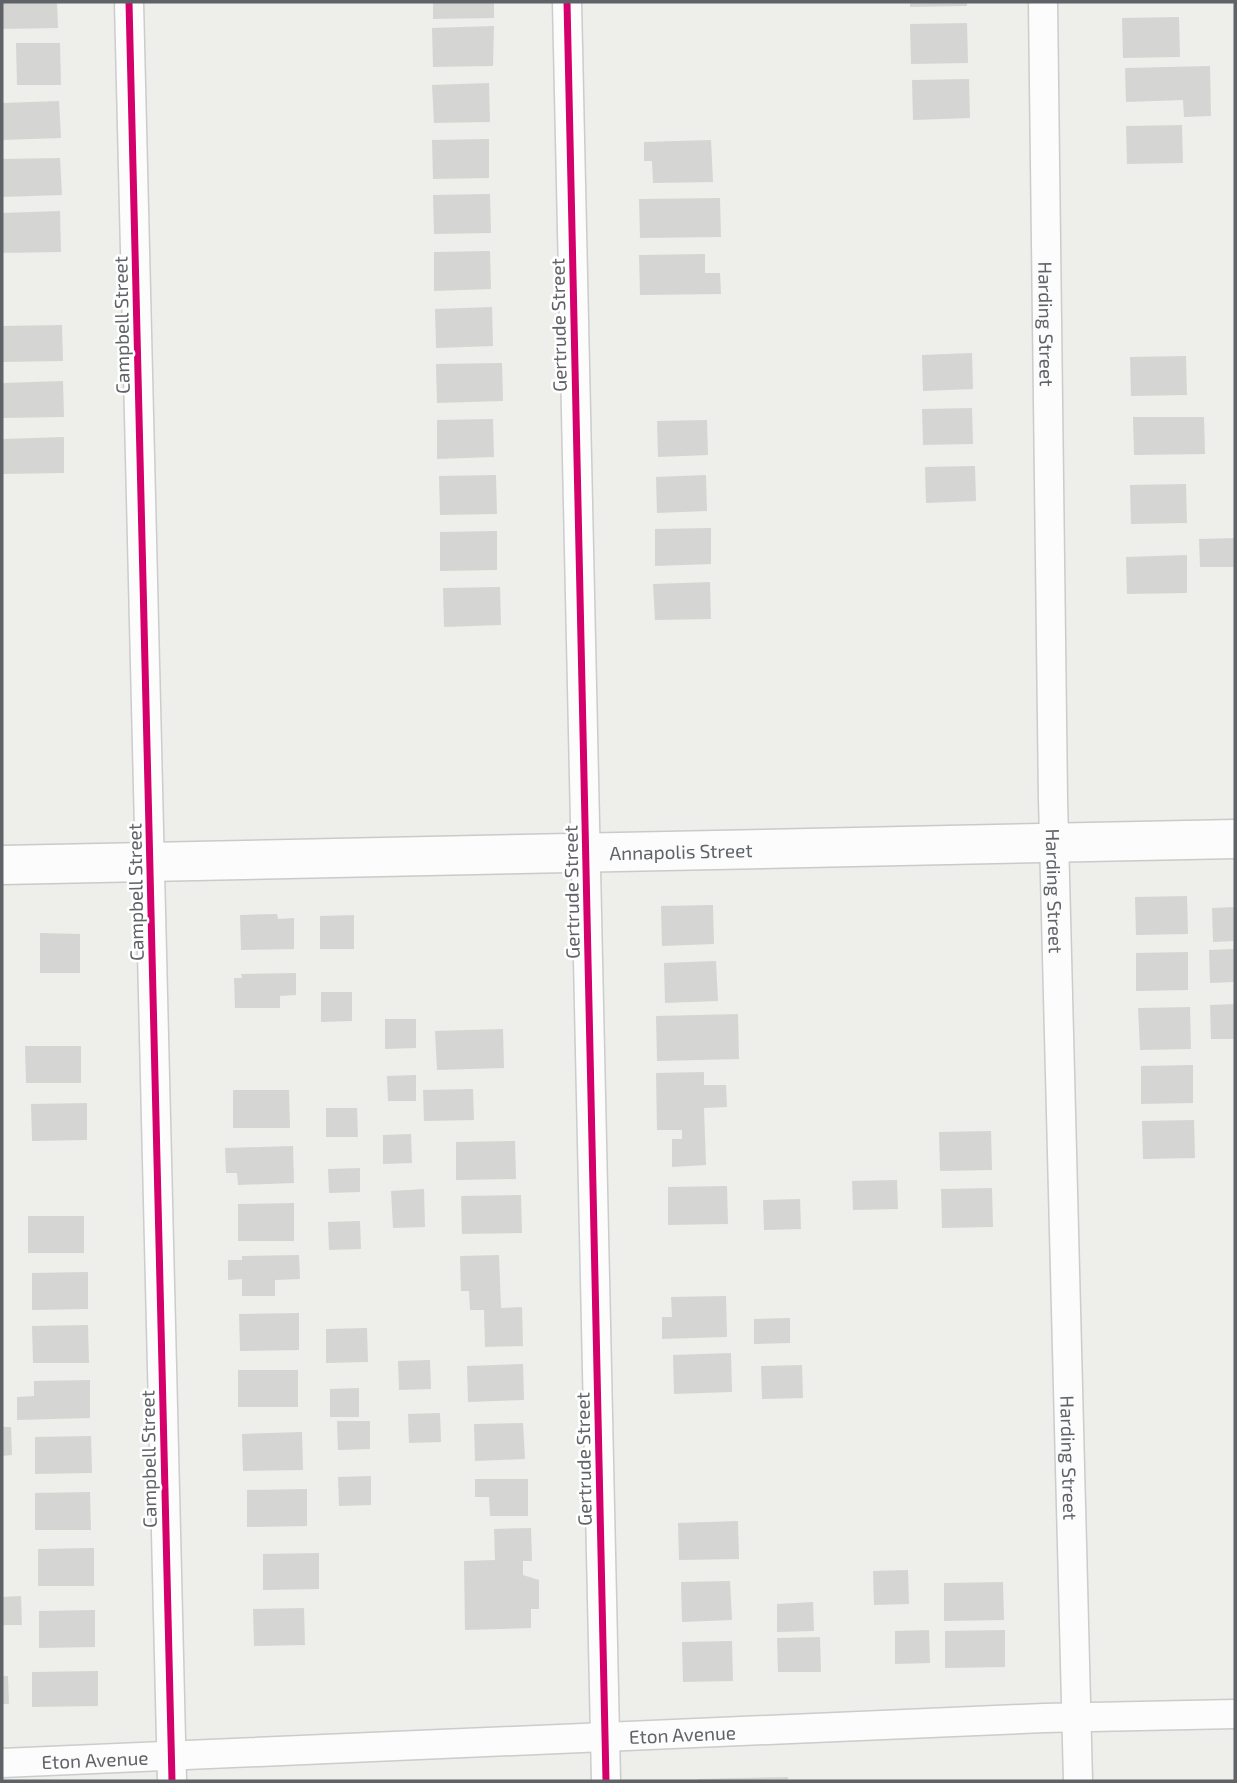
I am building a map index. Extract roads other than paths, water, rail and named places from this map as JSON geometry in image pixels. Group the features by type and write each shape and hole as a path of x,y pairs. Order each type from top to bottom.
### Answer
{"street":[{"name":"Campbell Street","path":"129,2 171,1769"},
{"name":"Gertrude Street","path":"566,2 606,1781"},
{"name":"Harding Street","path":"1043,2 1055,844 1078,1781"},
{"name":"Annapolis Street","path":"2,865 1235,839"},
{"name":"Eton Avenue","path":"2,1763 171,1769 605,1739 1044,1718 1235,1714"}]}
